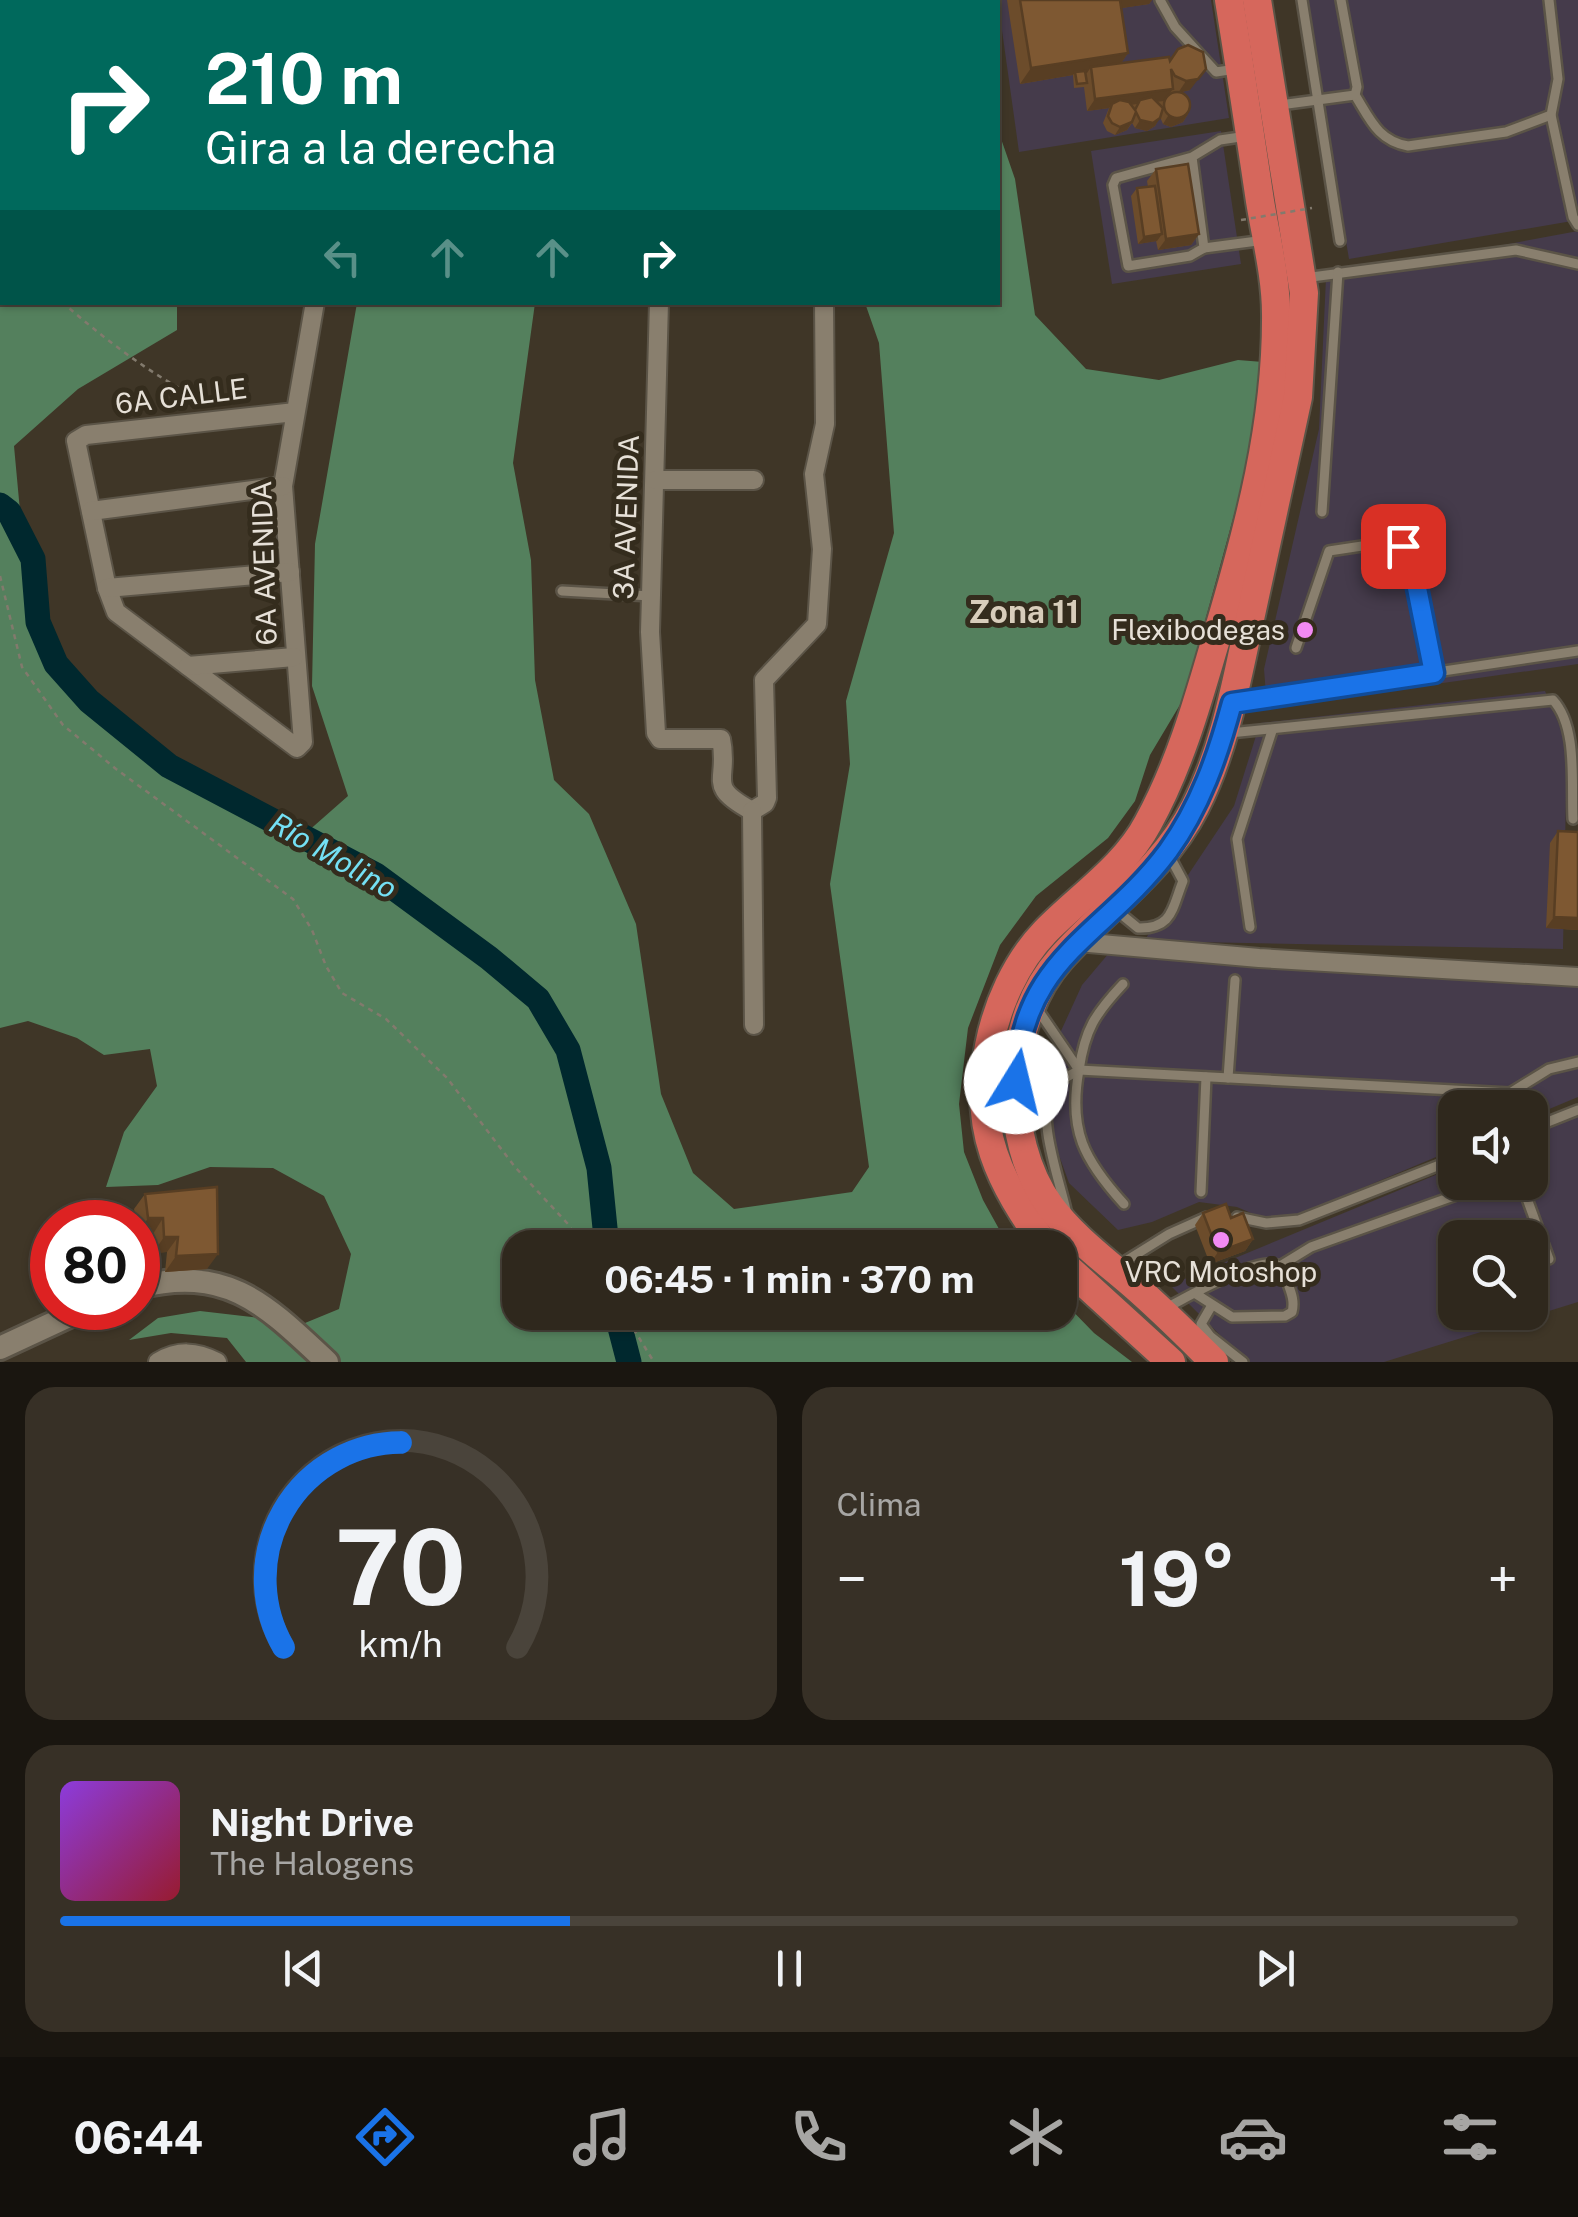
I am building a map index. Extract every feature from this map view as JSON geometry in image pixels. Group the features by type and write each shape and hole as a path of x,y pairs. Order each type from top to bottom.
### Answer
{"highway":[{"path":"1034,1230 997,1169 986,1129 983,1082 1000,1005 1021,963 1042,934 1116,866 1146,828 1178,761 1232,587 1268,428 1276,310 1230,0"},
{"path":"1214,1362 1050,1206 1034,1177 1014,1109 1016,1056 1034,1003 1059,960 1167,852 1194,811 1232,703 1298,398 1303,350 1302,278 1257,0"},
{"path":"1202,688 1232,703"},
{"path":"1077,1277 1170,1362"}],"main road":[{"path":"160,1281 197,1280 232,1287 280,1318 327,1362"},
{"path":"0,1348 39,1330"}],"street":[{"name":"6A AVENIDA","path":"188,666 287,742 297,748 302,742 283,486 314,305"},
{"name":"3A AVENIDA","path":"660,305 650,632 656,732 660,738 722,740 722,787 730,798 752,810"},
{"path":"754,1024 752,810 767,798 764,680 817,624 822,548 814,474 825,424 824,305"},
{"name":"6A CALLE","path":"91,511 76,442 86,435 296,412"},
{"path":"655,480 754,480"},
{"path":"283,486 91,511 116,612 188,666 294,657"},
{"path":"107,588 290,572"},
{"path":"1078,942 1260,958 1578,977"},
{"path":"158,1362 168,1356 195,1353 218,1362"}],"lane":[{"path":"1160,0 1175,28 1216,72 1240,69"},
{"path":"1302,0 1340,241"},
{"path":"1341,0 1357,87 1354,94"},
{"path":"1549,0 1558,79 1551,115 1578,225"},
{"path":"1273,106 1354,94"},
{"path":"1354,94 1378,133 1394,144 1408,146 1506,132 1551,115"},
{"path":"1250,136 1220,140 1192,157 1116,178 1113,185 1128,266 1190,256 1204,248 1266,240"},
{"path":"1192,157 1204,248"},
{"path":"1302,278 1516,250 1578,264"},
{"path":"1322,512 1338,272"},
{"path":"1296,648 1329,551 1395,540 1411,558 1434,673"},
{"path":"562,592 651,596"},
{"path":"1232,703 1578,652"},
{"path":"1224,733 1553,700 1562,712 1569,738 1573,819"},
{"path":"1250,927 1237,839 1272,731"},
{"path":"1114,908 1138,928 1162,925 1168,920 1182,881 1167,852"},
{"path":"1228,1078 1235,980"},
{"path":"1122,984 1094,1016 1083,1041 1074,1096 1075,1123 1083,1148 1103,1181 1124,1204"},
{"path":"1034,1003 1079,1070"},
{"path":"1069,1227 1049,1142 1046,1101 1053,1086 1079,1070 1510,1093 1549,1069 1578,1062"},
{"path":"1201,1192 1206,1077"},
{"path":"1548,1122 1578,1110"},
{"path":"1232,1216 1266,1223 1300,1220 1438,1166"},
{"path":"1162,1310 1246,1270 1270,1263 1280,1266 1310,1247 1442,1200"},
{"path":"1528,1200 1549,1259"},
{"path":"1114,1268 1193,1222 1215,1215"},
{"path":"1196,1294 1232,1317 1284,1316 1292,1312 1294,1304 1280,1266"},
{"path":"1212,1305 1200,1324 1242,1362"}],"path":[{"path":"1242,220 1312,208"},
{"path":"66,305 127,354 190,395 237,416"},
{"path":"0,576 22,667 64,724 130,780 293,899 342,992 386,1019 447,1078 515,1167 572,1230"},
{"path":"635,1330 654,1362"}],"shaded area":[{"path":"1000,0 1211,0 1229,118 1019,152"},
{"path":"1305,0 1578,0 1578,220 1349,259"},
{"path":"1221,131 1241,264 1112,284 1091,151"},
{"path":"1578,231 1578,664 1267,708 1264,669 1319,429 1326,278"},
{"path":"1545,691 1567,743 1563,949 1144,941 1234,806 1260,723"},
{"path":"1109,953 1578,985 1578,1097 1548,1110 1548,1090 1438,1090 1438,1156 1277,1224 1237,1207 1199,1202 1152,1222 1118,1230 1069,1183 1048,1125 1045,1066 1082,985"},
{"path":"1578,1116 1578,1302 1548,1311 1548,1220 1438,1220 1438,1330 1487,1330 1384,1362 1247,1362 1170,1285 1438,1174 1438,1200 1548,1200 1548,1128"}],"green space":[{"path":"1000,136 1015,179 1035,315 1086,369 1159,380 1238,360 1263,362 1246,471 1184,698 1150,755 1135,801 1108,838 1036,896 1000,945 968,1028 959,1104 964,1152 1000,1230 502,1230 502,1330 1077,1330 1077,1316 1132,1362 246,1362 227,1338 171,1333 129,1340 142,1330 160,1330 160,1318 200,1311 305,1323 339,1309 351,1254 324,1196 273,1168 210,1167 158,1185 106,1187 124,1132 157,1086 150,1049 104,1055 77,1038 28,1021 0,1028 0,305 177,305 177,330 78,389 14,446 26,576 69,678 189,775 298,840 348,796 312,686 315,544 357,305 535,305 513,463 531,560 535,680 554,780 589,814 636,924 661,1094 693,1173 734,1209 852,1192 869,1167 830,884 850,764 846,701 894,533 879,343 866,305 1000,305"}],"building":[{"path":"1020,0 1120,0 1128,53 1031,68"},
{"path":"1188,45 1203,52 1206,69 1198,79 1186,81 1171,69 1173,89 1095,99 1091,67 1169,57 1170,61 1178,49"},
{"path":"1085,71 1087,83 1077,84 1075,72"},
{"path":"1177,92 1186,96 1190,105 1186,114 1177,118 1168,114 1164,105 1168,96"},
{"path":"1152,97 1163,108 1160,118 1153,123 1140,120 1136,112 1132,122 1120,127 1108,116 1112,104 1120,100 1129,102 1135,110 1140,100"},
{"path":"1188,164 1199,234 1166,239 1156,169"},
{"path":"1155,186 1162,234 1144,237 1137,188"},
{"path":"1558,831 1578,832 1578,918 1554,917"},
{"path":"217,1187 218,1254 176,1256 178,1237 164,1237 160,1200 146,1200 145,1194"},
{"path":"1226,1204 1231,1218 1243,1213 1253,1239 1218,1252 1203,1213"}],"waterway":[{"name":"Río Molino","path":"0,505 9,512 33,559 38,622 56,664 89,701 169,766 376,875 538,999 568,1050 599,1168 605,1230"},
{"name":"Río Molino","path":"621,1330 629,1362"}],"place":[{"name":"Flexibodegas","path":"1305,630"},
{"name":"VRC Motoshop","path":"1221,1240"}],"district":[{"name":"Zona 11","path":"1024,612"}],"route":[{"path":"1016,1082 1016,1056 1040,989 1059,960 1167,852 1194,811 1232,703 1434,673 1411,558 1403,546"}]}
